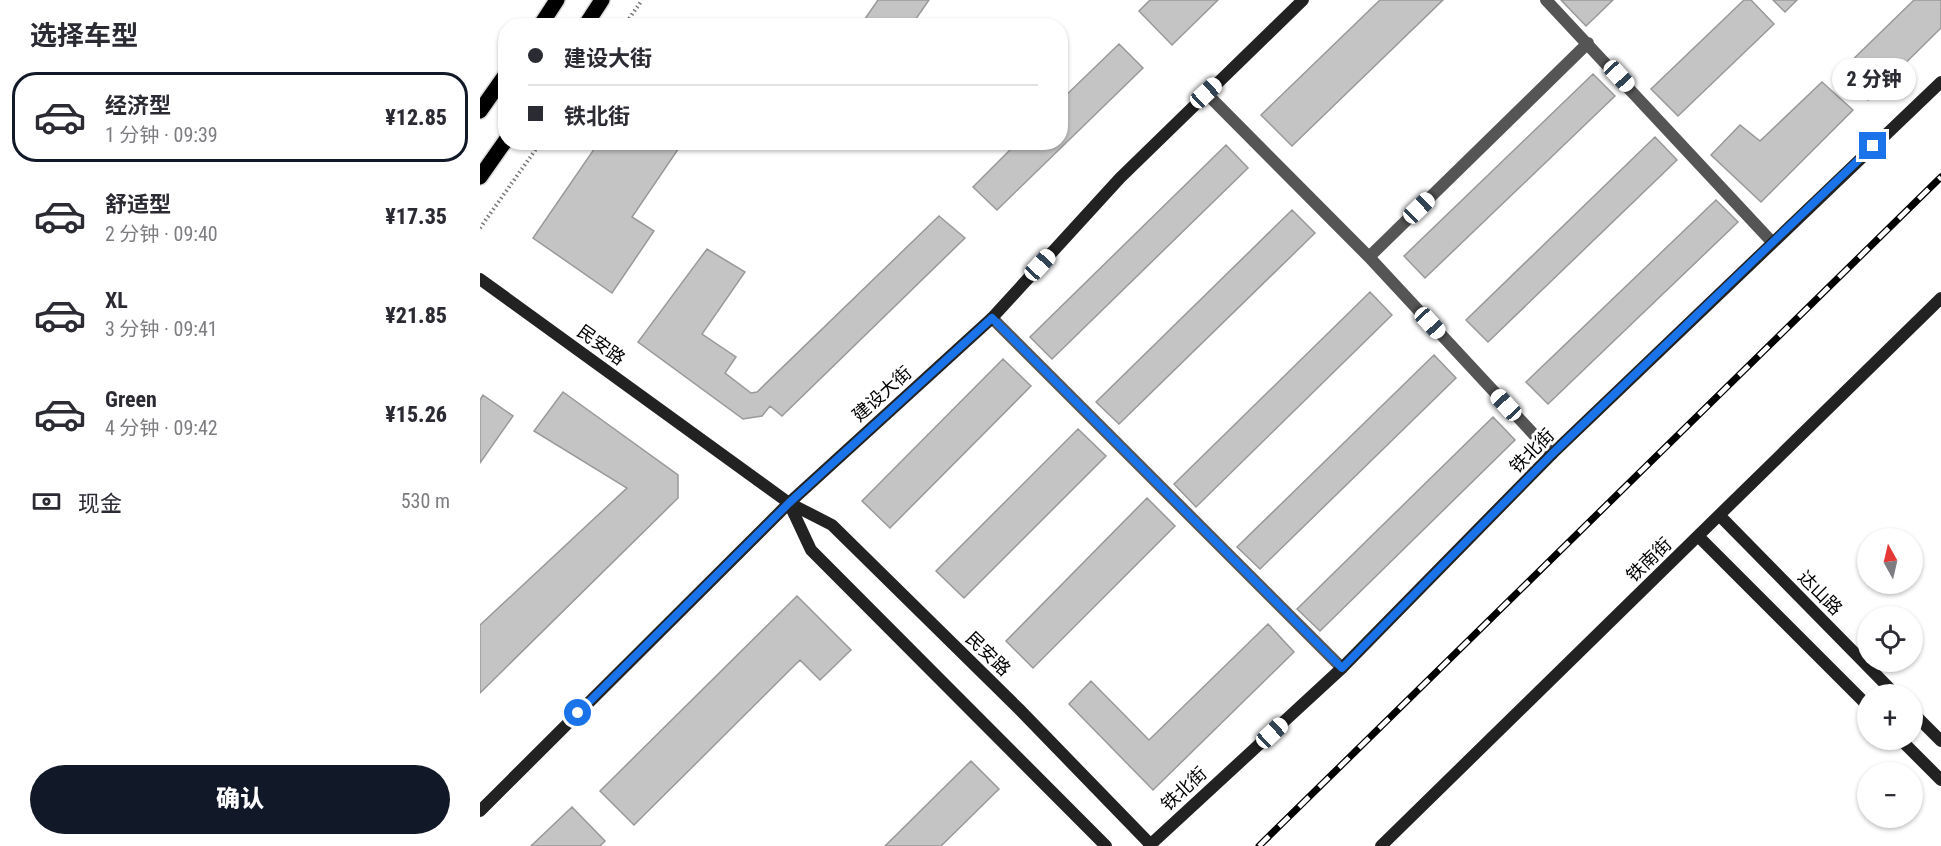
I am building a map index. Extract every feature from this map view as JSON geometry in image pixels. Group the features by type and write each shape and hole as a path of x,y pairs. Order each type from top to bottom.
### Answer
{"main road":[{"path":"545,18 557,0"},
{"path":"591,18 603,0"},
{"path":"480,111 498,85"},
{"path":"480,177 499,150"}],"street":[{"name":"建设大街","path":"480,810 789,503 992,318 1120,178 1303,0"},
{"path":"1546,0 1772,242"},
{"path":"1369,257 1588,43"},
{"name":"铁北街","path":"1150,845 1342,668 1552,454 1941,82"},
{"path":"1206,93 1369,257 1552,454"},
{"name":"民安路","path":"480,279 789,503 832,525 1019,709 1150,845"},
{"name":"铁南街","path":"1381,846 1941,298"},
{"path":"992,318 1342,668"},
{"name":"民安路","path":"789,503 811,550 1106,846"},
{"name":"达山路","path":"1720,516 1885,684"},
{"path":"1699,537 1857,695"},
{"path":"1923,723 1941,741"},
{"path":"1911,750 1941,780"}],"path":[{"path":"630,18 642,0"},
{"path":"480,228 535,150"}],"building":[{"path":"878,0 929,0 917,18 866,18"},
{"path":"1150,0 1218,0 1172,45 1139,11"},
{"path":"1380,0 1443,0 1292,146 1261,115"},
{"path":"1561,0 1613,0 1586,26"},
{"path":"1744,0 1751,0 1774,24 1678,116 1651,89"},
{"path":"1773,0 1797,0 1785,12"},
{"path":"1914,0 1941,0 1941,28 1868,100 1840,72"},
{"path":"1119,44 1143,68 1068,141 1068,93"},
{"path":"1593,74 1615,96 1425,278 1404,256"},
{"path":"1822,82 1853,110 1761,202 1711,155 1740,125 1760,141"},
{"path":"1655,137 1677,160 1488,342 1466,320"},
{"path":"1226,145 1248,168 1052,359 1030,337"},
{"path":"594,150 678,150 632,217 654,231 612,293 533,238"},
{"path":"1010,150 1059,150 997,210 973,187"},
{"path":"1716,200 1738,222 1548,404 1526,382"},
{"path":"1292,210 1315,233 1119,424 1096,402"},
{"path":"939,216 965,238 782,416 770,406 762,416 743,419 638,342 707,249 745,272 702,334 736,357 725,373 751,393 757,392"},
{"path":"1370,292 1392,315 1196,507 1174,484"},
{"path":"1434,355 1456,378 1260,569 1237,547"},
{"path":"1003,359 1031,386 890,528 862,501"},
{"path":"563,392 678,475 678,498 480,693 480,625 627,488 534,431"},
{"path":"483,395 513,416 480,463 480,400"},
{"path":"1493,417 1515,440 1320,631 1297,609"},
{"path":"1078,429 1106,456 964,598 936,571"},
{"path":"1147,498 1175,526 1033,668 1006,641"},
{"path":"797,596 851,650 820,680 800,660 634,825 600,791"},
{"path":"1268,624 1294,652 1153,790 1069,704 1091,681 1149,740"},
{"path":"971,761 999,789 941,846 885,846"},
{"path":"572,807 605,841 600,846 531,846"}],"railway":[{"path":"1259,846 1941,177"}],"route":[{"path":"578,713 789,503 992,318 1342,668 1552,454 1873,146"}]}
